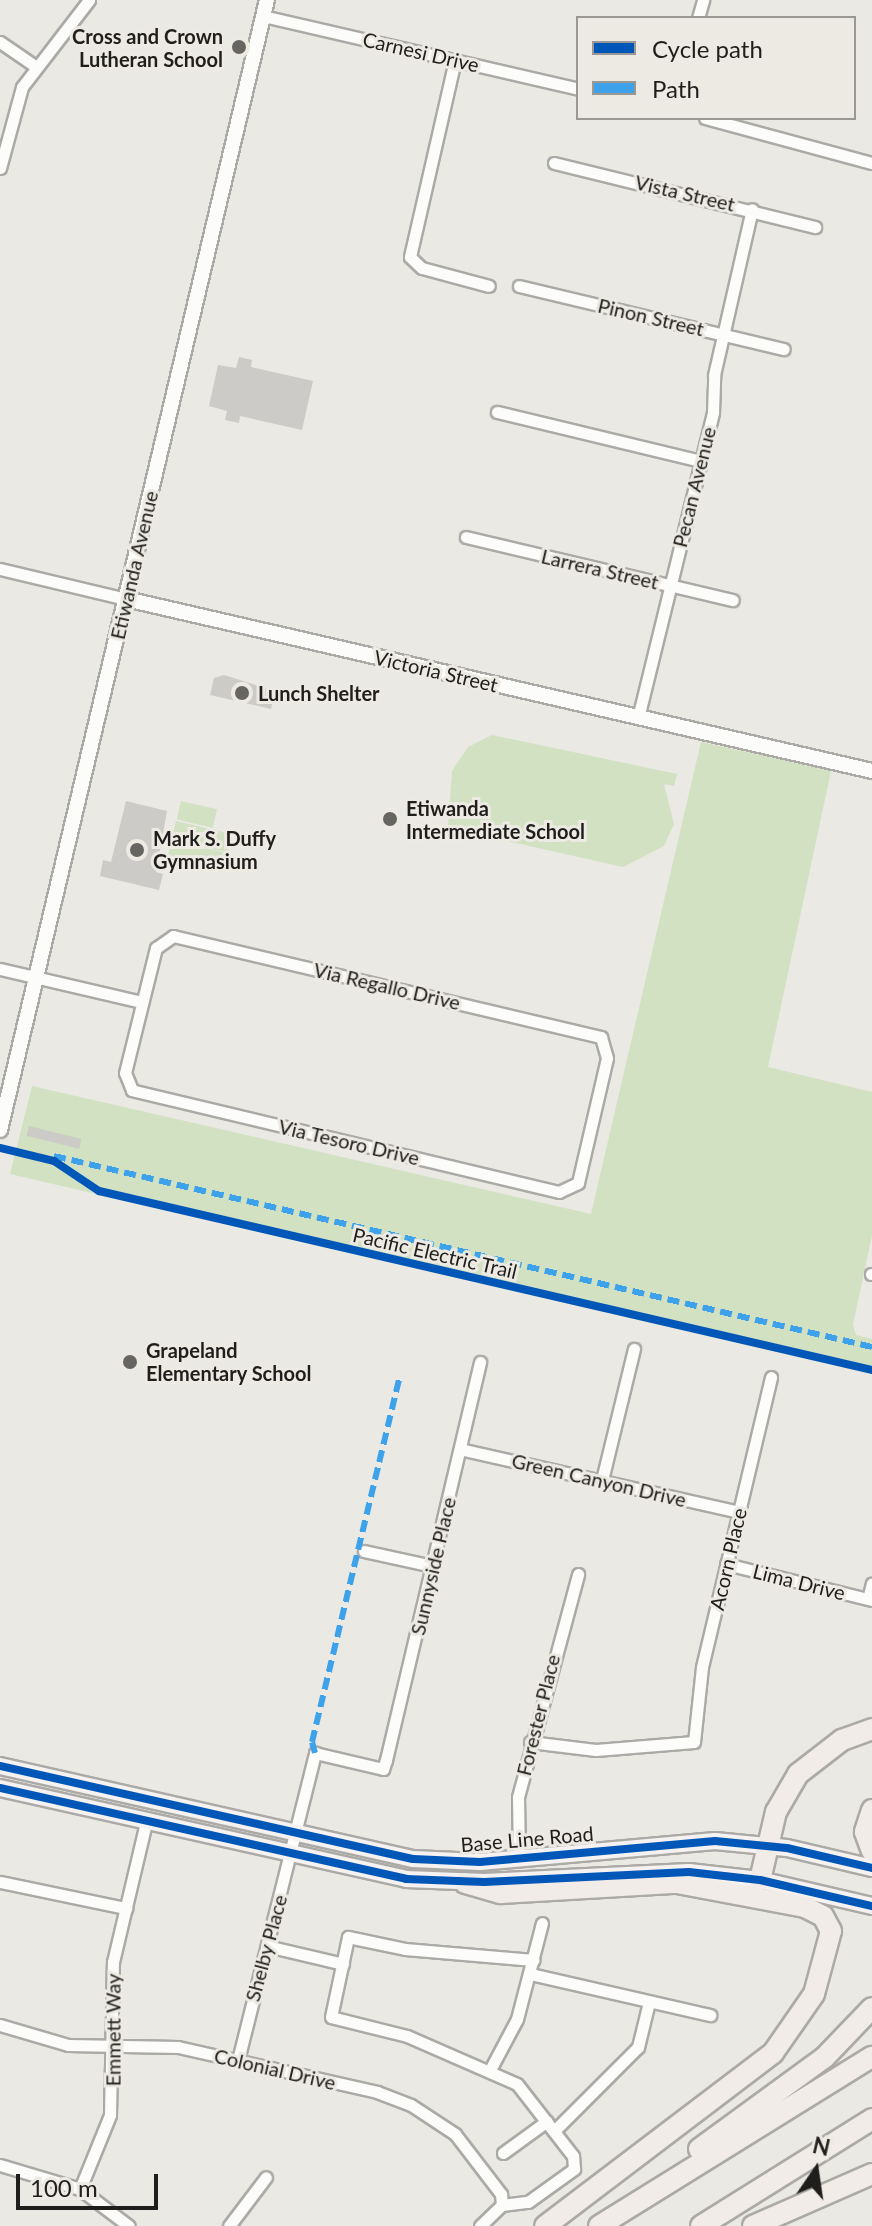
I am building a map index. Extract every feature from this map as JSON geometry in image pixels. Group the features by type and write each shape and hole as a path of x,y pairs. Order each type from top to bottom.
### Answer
{"highway":[{"path":"760,1880 765,1845 798,1774 833,1745 872,1729"},
{"path":"872,1810 865,1832 872,1851"},
{"path":"465,1883 501,1893 677,1883 805,1907 823,1916 831,1931 814,1994 773,2053 545,2226"},
{"path":"661,2187 682,2160 824,2058 872,2008"},
{"path":"599,2226 872,2057"},
{"path":"701,2226 872,2119"},
{"path":"753,2226 872,2174"}],"main road":[{"name":"Base Line Road","path":"0,1766 296,1836 413,1859 519,1859 673,1840 765,1845 872,1868"},
{"name":"Base Line Road","path":"0,1788 395,1878 465,1883 626,1870 760,1880 872,1906"}],"street":[{"path":"0,168 22,87 35,66 89,0"},
{"name":"Etiwanda Avenue","path":"0,1130 267,0"},
{"name":"Carnesi Drive","path":"263,16 576,89"},
{"path":"0,42 35,66"},
{"path":"455,60 410,257 422,268 489,286"},
{"path":"712,120 872,163"},
{"name":"Vista Street","path":"554,163 752,209 815,227"},
{"name":"Pecan Avenue","path":"638,718 701,461 723,334 752,209"},
{"name":"Pinon Street","path":"519,286 784,349"},
{"path":"497,412 701,461"},
{"name":"Larrera Street","path":"466,537 733,600"},
{"name":"Victoria Street","path":"0,569 872,771"},
{"name":"Via Regallo Drive","path":"142,1002 163,938 601,1037 606,1046 578,1183 570,1190"},
{"path":"0,969 142,1002"},
{"name":"Via Tesoro Drive","path":"142,1002 125,1073 129,1088 570,1190"},
{"path":"602,1480 634,1349"},
{"name":"Sunnyside Place","path":"296,1836 315,1753 383,1769 480,1362"},
{"name":"Acorn Place","path":"530,1742 588,1750 694,1742 702,1667 771,1377"},
{"name":"Green Canyon Drive","path":"460,1449 739,1512"},
{"path":"364,1551 433,1566"},
{"name":"Lima Drive","path":"726,1564 870,1600"},
{"name":"Forester Place","path":"519,1859 516,1818 530,1742 578,1574"},
{"path":"870,1600 872,1583"},
{"name":"Emmett Way","path":"80,2189 110,2115 111,1975 146,1822"},
{"name":"Shelby Place","path":"238,2060 296,1836"},
{"path":"0,1882 126,1908"},
{"path":"491,2068 517,2019 542,1923"},
{"path":"480,2226 502,2205 528,2202 574,2169 573,2156 517,2084 491,2068 407,2036 331,2017 348,1937 405,1949 534,1960"},
{"path":"267,1946 343,1964"},
{"path":"531,1974 710,2015"},
{"path":"503,2153 550,2126 638,2047 649,2002"},
{"name":"Colonial Drive","path":"0,2025 68,2045 166,2045 377,2092 437,2118 468,2149 502,2205"},
{"path":"0,2165 80,2189 129,2226"},
{"path":"229,2226 266,2177"}],"green space":[{"path":"492,735 677,774 674,786 664,784 674,824 664,846 623,867 448,828 452,771 468,747"},
{"path":"701,742 831,771 768,1067 872,1092 872,1235 853,1325 856,1335 872,1339 872,1374 10,1174 32,1086 591,1214"},
{"path":"181,801 217,809 213,828 177,820"},
{"path":"176,821 231,834 227,852 200,847 226,853 222,872 167,859"}],"building":[{"path":"239,357 252,360 251,367 313,381 302,430 240,416 239,423 225,420 227,411 209,406 218,365 236,368"},
{"name":"Lunch Shelter","path":"224,675 275,691 271,709 210,695 214,678"},
{"name":"Mark S. Duffy Gymnasium","path":"126,801 167,811 156,872 163,874 159,890 100,876 103,860 111,862"},
{"path":"29,1126 81,1139 79,1149 27,1136"}],"marked path":[{"path":"54,1156 872,1347"},
{"path":"315,1753 312,1742 400,1376"}],"cycle path":[{"name":"Pacific Electric Trail","path":"0,1148 54,1161 99,1191 872,1370"},
{"path":"0,1766 413,1859 480,1862 715,1841 787,1848 872,1868"},
{"path":"0,1788 406,1879 484,1882 689,1872 760,1880 872,1906"}],"place":[{"name":"Cross and Crown Lutheran School","path":"239,47"},
{"name":"Lunch Shelter","path":"242,693"},
{"name":"Etiwanda Intermediate School","path":"390,819"},
{"name":"Mark S. Duffy Gymnasium","path":"137,850"},
{"name":"Grapeland Elementary School","path":"130,1362"}]}
